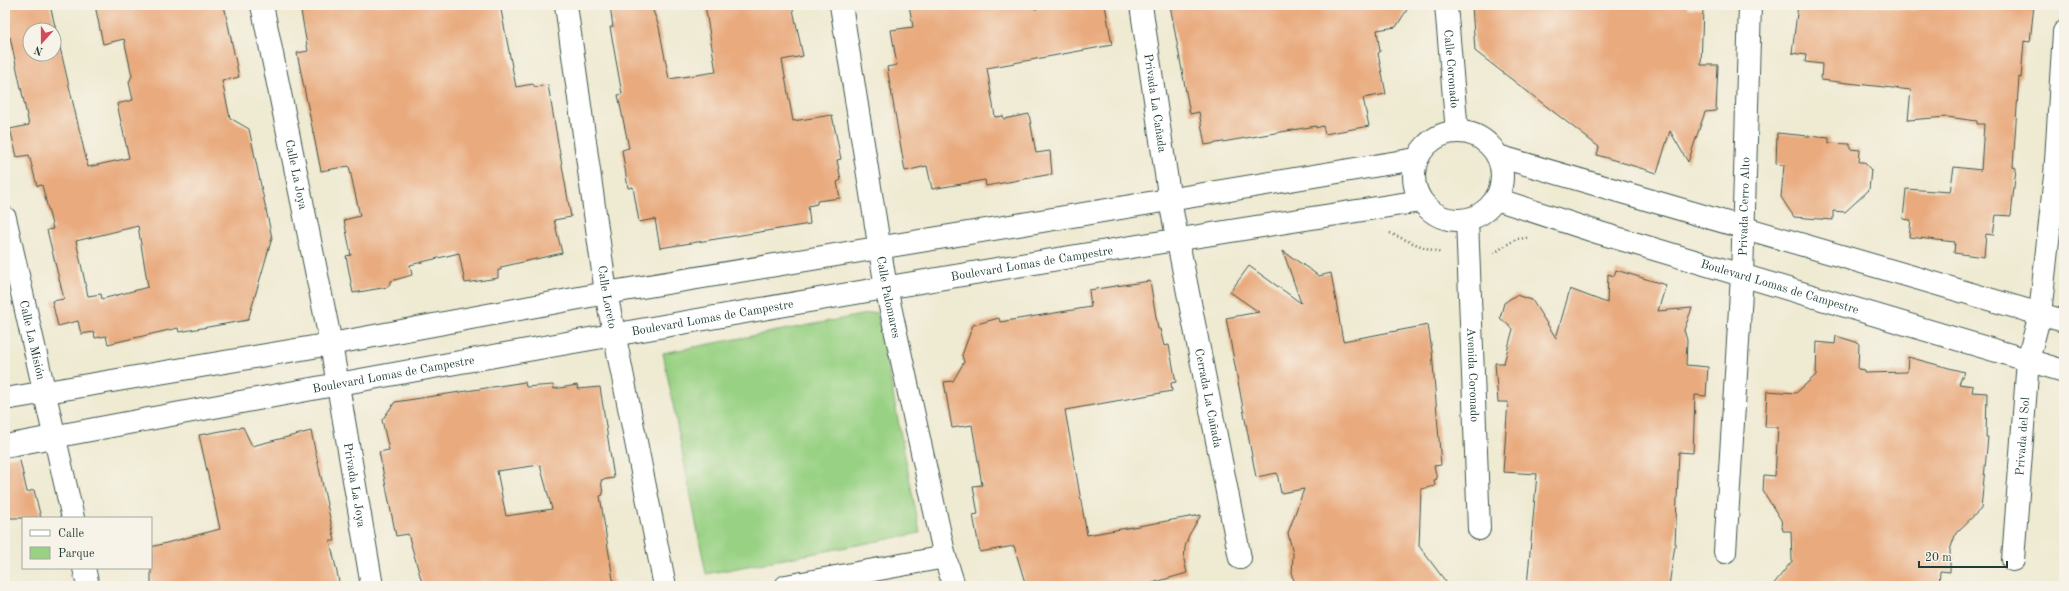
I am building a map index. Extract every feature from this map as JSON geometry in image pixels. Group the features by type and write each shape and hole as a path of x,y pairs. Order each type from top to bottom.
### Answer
{"street":[{"name":"Calle La Joya","path":"262,5 331,344 337,385"},
{"name":"Calle Loreto","path":"566,5 606,293 665,586"},
{"name":"Calle Palomares","path":"841,5 886,288 946,557 954,586"},
{"name":"Privada La Cañada","path":"1141,5 1177,239"},
{"name":"Calle Coronado","path":"1446,5 1456,132"},
{"name":"Privada Cerro Alto","path":"1724,552 1742,276 1750,5"},
{"name":"Privada del Sol","path":"2013,560 2028,360 2040,314 2055,176 2064,32"},
{"path":"1464,131 1478,136 1490,144 1498,156 1503,170 1502,185 1496,199 1487,210 1467,220 1445,218 1432,212 1422,201 1415,188 1414,174 1416,159 1424,147 1435,137 1449,132 1464,131"},
{"path":"1498,156 2064,321"},
{"path":"5,399 331,344 606,293 1170,201 1416,159"},
{"name":"Boulevard Lomas de Campestre","path":"1496,199 1600,233 2064,371"},
{"name":"Boulevard Lomas de Campestre","path":"5,446 614,334 1177,239 1422,201"},
{"name":"Calle La Misión","path":"5,218 73,517"},
{"name":"Avenida Coronado","path":"1467,220 1479,530"},
{"name":"Cerrada La Cañada","path":"1177,239 1240,558"},
{"name":"Privada La Joya","path":"337,385 372,586"},
{"path":"786,586 946,557"},
{"path":"84,569 88,586"}],"path":[{"path":"1389,232 1435,252 1483,256 1496,252 1516,239 1534,238"}],"green space":[{"path":"877,312 920,533 706,574 663,353"}],"building":[{"path":"5,5 50,5 54,22 22,22 22,62 62,62 62,56 88,167 129,158 117,104 133,100 129,82 132,76 124,39 103,44 95,5 224,5 239,77 222,81 230,118 249,129 272,238 248,320 179,332 178,328 108,344 106,336 95,338 94,332 81,334 78,321 58,326 52,301 64,299 47,230 53,229 42,185 37,186 29,155 17,157 10,129 29,125 10,37 5,38","holes":["138,226 148,287 102,299 101,294 88,296 76,241"]},
{"path":"300,5 500,5 516,87 533,84 535,87 548,85 571,217 554,220 562,253 501,267 501,270 498,270 498,278 465,283 459,253 410,265 412,275 391,281 388,287 353,293 346,256 351,255 344,220 360,216 349,166 321,171 297,53 308,51"},
{"path":"610,5 651,5 659,27 669,79 716,72 705,5 792,5 803,56 782,60 793,121 832,115 841,159 837,160 841,180 837,182 840,198 817,201 817,204 808,206 810,224 660,248 655,219 639,222 633,187 628,188 622,150 629,148 618,95 622,94 610,27 613,27"},
{"path":"909,5 1034,5 1035,9 1061,5 1105,5 1112,45 987,68 995,117 1003,116 1004,119 1029,114 1036,153 1050,151 1052,174 986,186 985,180 932,189 927,166 905,171 887,67 897,65 891,30 913,27"},
{"path":"1170,5 1410,5 1396,27 1377,30 1380,52 1378,53 1386,94 1363,98 1369,126 1325,134 1323,126 1316,128 1316,126 1205,145 1199,112 1190,114"},
{"path":"1472,5 1687,5 1687,8 1703,9 1701,65 1718,65 1716,111 1705,112 1688,162 1670,131 1657,173 1597,155 1599,147 1475,51"},
{"path":"1798,5 1869,5 1914,10 1915,5 2034,5 2030,42 2024,41 2021,78 2019,77 2013,167 2016,168 2011,216 1996,215 1993,235 1986,234 1984,257 1954,253 1955,242 1909,237 1911,220 1903,219 1906,189 1950,192 1954,167 1981,170 1984,124 1977,124 1977,121 1947,117 1908,120 1911,90 1821,80 1822,64 1805,62 1806,55 1792,53"},
{"path":"1777,133 1829,138 1829,143 1850,144 1850,149 1860,150 1859,162 1864,162 1871,170 1869,190 1845,212 1833,211 1833,220 1794,217 1781,197 1784,165 1776,164"},
{"path":"1283,251 1319,276 1331,273 1343,341 1428,325 1432,351 1441,465 1434,466 1437,479 1434,480 1435,486 1421,489 1419,546 1449,586 1297,586 1292,576 1293,554 1288,533 1304,489 1281,493 1277,473 1256,477 1226,318 1259,312 1230,292 1249,266 1301,303"},
{"path":"1616,270 1666,285 1658,311 1692,308 1684,330 1687,340 1686,365 1708,367 1706,396 1695,395 1693,453 1679,452 1675,545 1669,586 1527,586 1537,474 1503,472 1508,402 1498,402 1495,363 1504,363 1513,329 1500,318 1504,303 1516,295 1532,300 1556,338 1570,289 1607,303 1608,274 1614,276"},
{"path":"1150,281 1158,329 1160,329 1164,346 1169,345 1176,382 1171,383 1172,391 1065,410 1087,535 1201,515 1189,535 1185,547 1184,560 1187,573 1142,586 1026,586 1014,546 980,552 973,515 978,514 973,486 982,485 972,425 952,428 944,382 953,381 964,362 962,355 973,325 999,318 1000,322 1091,307 1089,290"},
{"path":"1836,336 1859,343 1858,369 1864,370 1864,373 1907,372 1908,357 1964,372 1959,384 1973,386 1972,392 1987,393 1986,437 1988,437 1981,509 1956,533 1950,550 1950,572 1940,571 1939,586 1772,586 1792,561 1791,531 1783,531 1781,520 1763,491 1764,475 1775,476 1778,427 1765,427 1767,391 1796,393 1816,375 1817,342 1835,344"},
{"path":"525,382 526,387 553,385 554,389 577,385 578,389 600,387 614,478 601,480 603,495 600,496 614,586 423,586 408,534 396,536 379,452 389,450 382,420 395,402","holes":["540,465 552,509 506,516 497,471"]},
{"path":"243,427 252,446 311,431 335,541 330,541 340,586 151,586 152,547 220,529 199,435"},
{"path":"19,456 27,492 34,490 41,517 5,518 5,458"}]}
